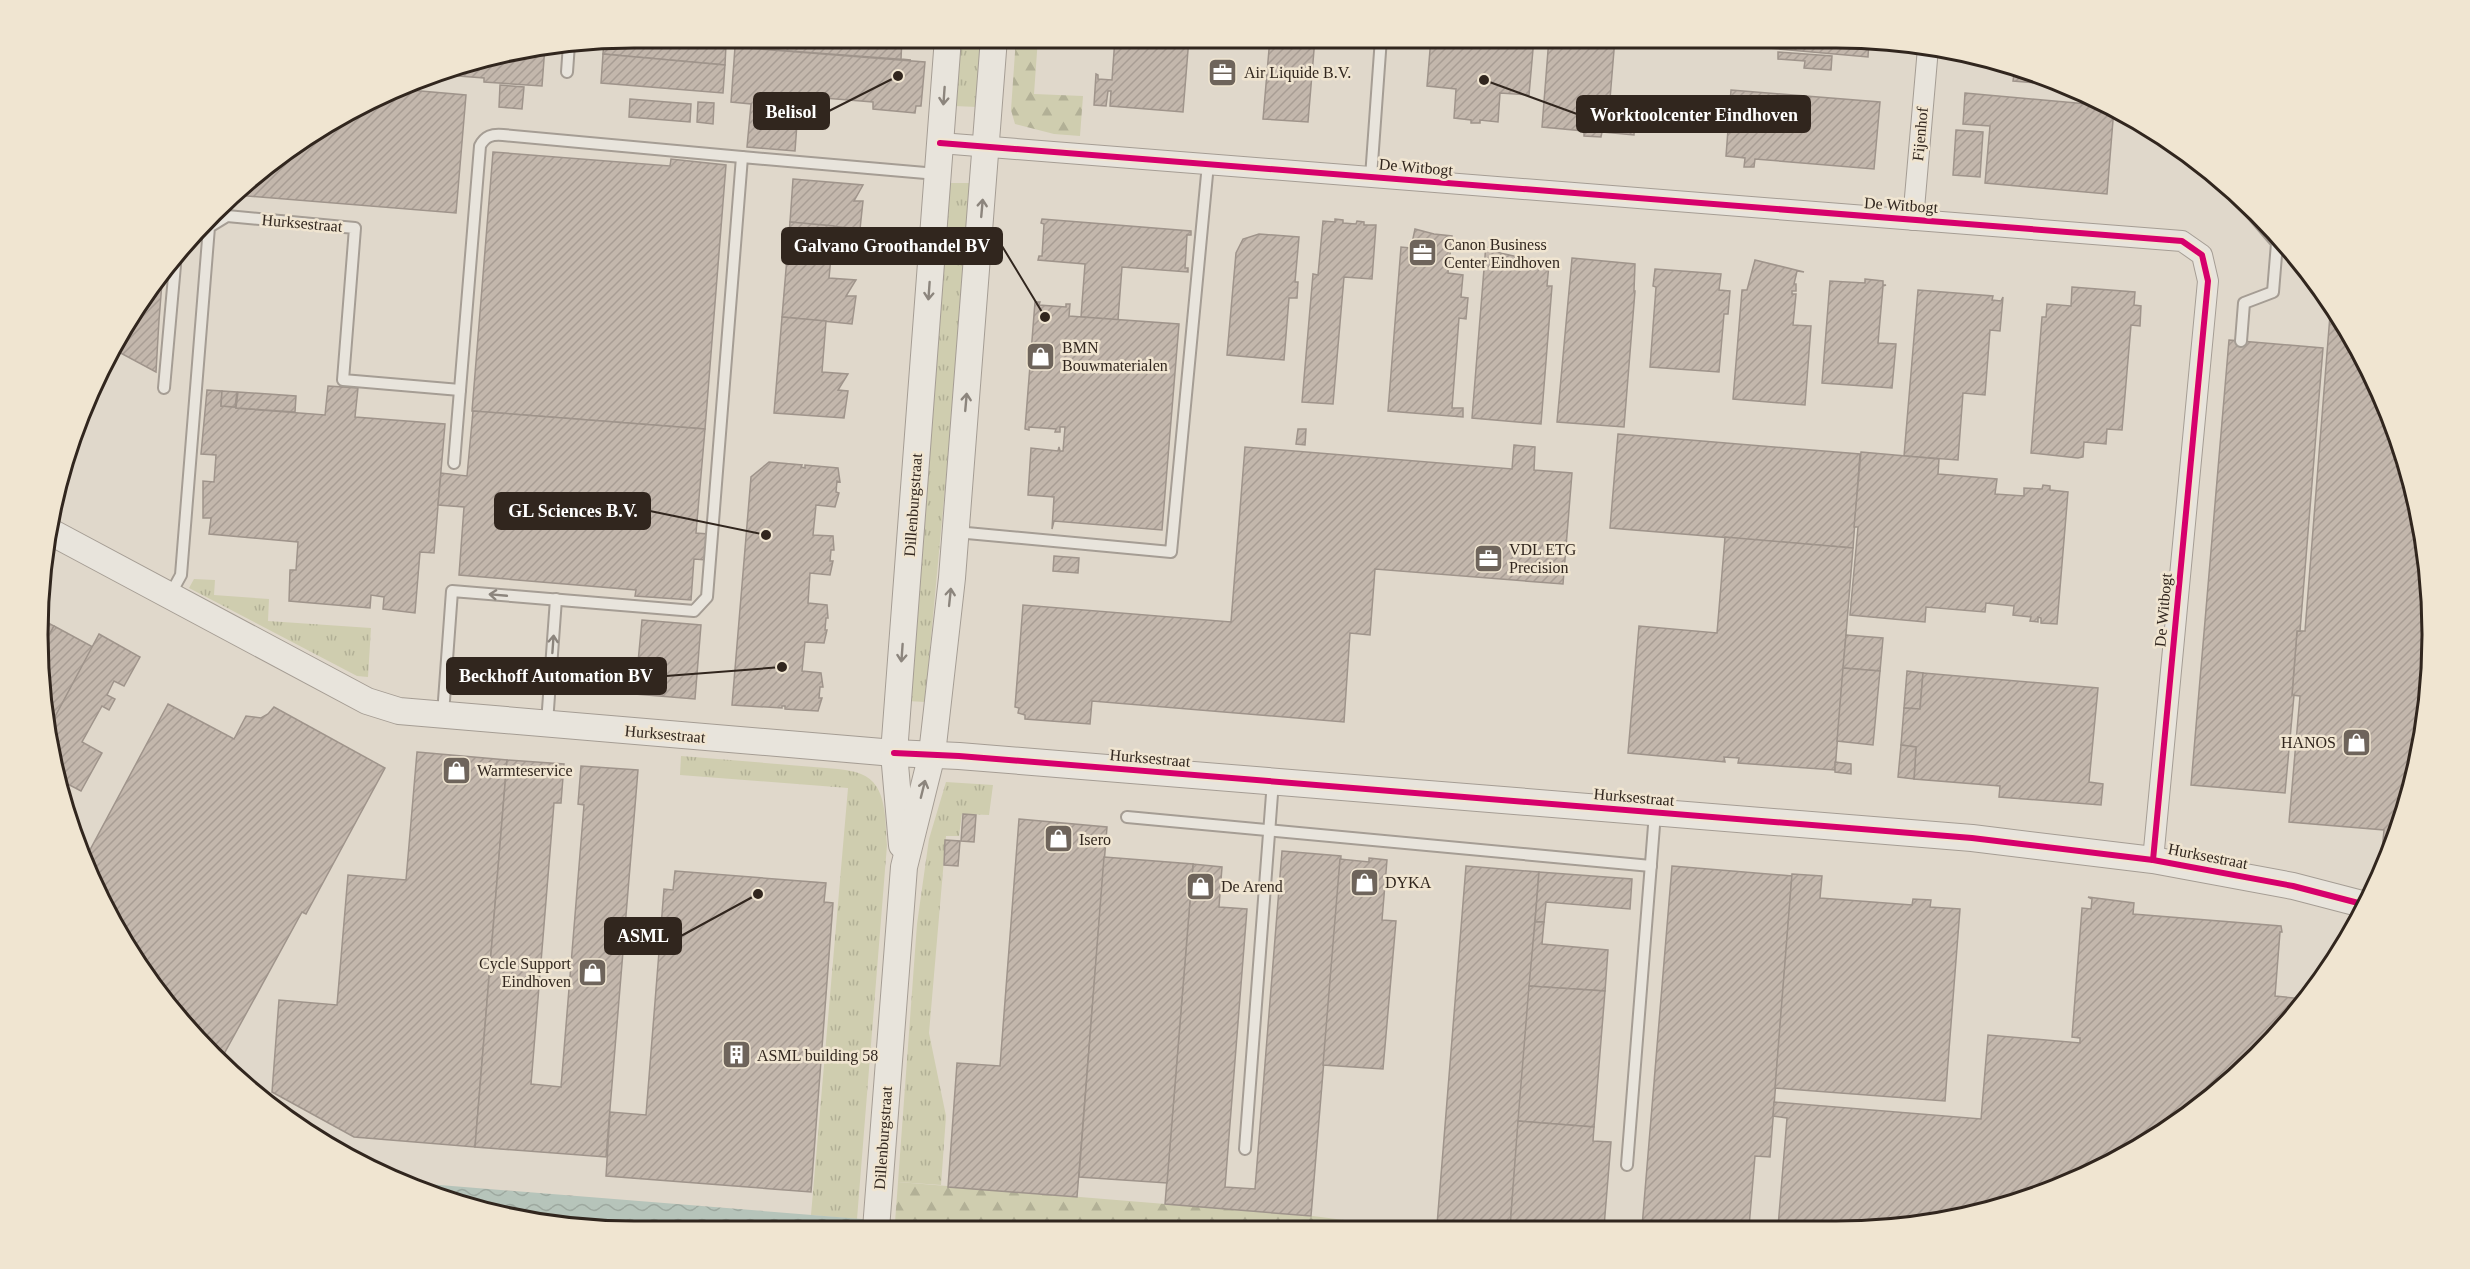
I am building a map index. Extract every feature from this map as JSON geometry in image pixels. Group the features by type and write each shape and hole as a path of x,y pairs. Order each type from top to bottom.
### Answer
{"street":[{"name":"Dillenburgstraat","path":"904,867 894,753 947,48"},
{"name":"Dillenburgstraat","path":"877,1221 904,867 932,754 955,532 993,48"},
{"name":"Fijenhof","path":"1913,220 1927,55"},
{"path":"940,143 987,147"},
{"name":"De Witbogt","path":"987,147 2182,241 2202,255 2208,281 2153,860"},
{"name":"Hurksestraat","path":"57,535 367,701 399,711 894,753 932,754 1972,838 2153,860 2293,886 2357,903"}],"lane":[{"path":"1371,177 1380,48"},
{"path":"567,72 568,52"},
{"path":"454,463 480,146 486,138 503,135 938,174"},
{"path":"443,714 452,591 694,611 707,597 742,157"},
{"path":"955,532 1171,552 1208,164"},
{"name":"Hurksestraat","path":"219,221 227,216 356,228 342,380 460,390"},
{"name":"Hurksestraat","path":"170,596 181,575 209,232"},
{"path":"2241,341 2244,303 2272,292 2276,249"},
{"path":"164,387 175,271"},
{"path":"547,723 556,599"},
{"path":"1245,1149 1273,781"},
{"path":"1627,1165 1656,813"},
{"path":"1127,817 1651,866"}],"green space":[{"path":"959,48 981,48 977,107 954,106"},
{"path":"1015,48 1037,48 1034,94 1083,96 1080,136 1054,134 1015,124 1011,110"},
{"path":"948,183 970,183 961,317 925,702 907,701"},
{"path":"194,579 215,580 214,595 269,599 268,621 371,628 368,677 357,676 189,588"},
{"path":"681,756 849,771 870,779 881,795 887,845 857,1219 811,1215 848,788 680,775"},
{"path":"946,782 993,785 989,815 962,814 959,836 946,836 929,1033 946,1116 941,1185 898,1182 917,924 929,839"},
{"path":"898,1182 1352,1221 895,1221"}],"water":[{"path":"431,1184 887,1221 596,1220 520,1210"}],"building":[{"path":"726,48 725,65 603,54 603,49"},
{"path":"735,48 925,62 921,106 916,106 915,113 873,109 873,102 799,96 795,151 747,147 751,104 731,102"},
{"path":"749,48 902,48 901,59 911,60"},
{"path":"1114,48 1188,48 1183,112 1110,106 1111,91 1108,91 1106,106 1094,105 1096,74 1098,79 1112,80"},
{"path":"1269,48 1314,48 1308,122 1263,119"},
{"path":"1430,48 1533,48 1529,95 1500,93 1498,122 1480,120 1480,123 1471,123 1471,120 1454,118 1456,89 1427,86"},
{"path":"1548,48 1614,48 1610,99 1636,101 1634,135 1602,132 1601,137 1584,136 1584,131 1542,127"},
{"path":"1768,48 1868,49 1868,57"},
{"path":"1778,52 1832,56 1831,70 1804,68 1805,61 1778,59"},
{"path":"603,54 725,65 723,93 601,83"},
{"path":"544,55 542,86 484,82 484,78 456,76 520,59"},
{"path":"2014,76 2034,83 2013,81"},
{"path":"500,85 524,87 522,109 499,107"},
{"path":"1731,90 1880,102 1874,169 1755,159 1754,167 1744,167 1745,158 1726,156"},
{"path":"416,91 466,95 456,213 246,196 277,169 341,127 375,108"},
{"path":"1965,93 2085,104 2095,108 2113,118 2107,194 1985,183 1990,126 1963,124"},
{"path":"630,99 691,104 690,122 629,117"},
{"path":"698,102 714,103 713,124 697,122"},
{"path":"1956,130 1983,132 1980,177 1953,175"},
{"path":"493,152 670,166 671,159 726,165 705,429 472,411"},
{"path":"793,179 863,185 854,201 863,201 860,229 790,222"},
{"path":"1042,219 1191,231 1191,235 1187,235 1185,268 1188,268 1188,272 1122,267 1118,320 1081,317 1085,264 1038,260 1039,256 1042,256 1044,224 1041,223"},
{"path":"1335,219 1343,220 1343,223 1356,224 1357,221 1364,222 1364,225 1376,225 1372,279 1344,277 1333,404 1302,402 1313,274 1318,275 1323,221 1335,222"},
{"path":"790,222 834,226 829,278 856,280 846,296 856,296 852,324 782,317"},
{"path":"1415,229 1452,236 1448,273 1463,275 1461,297 1468,298 1466,319 1459,318 1452,408 1463,408 1463,417 1388,411 1401,247 1411,248"},
{"path":"1259,234 1299,237 1295,282 1298,282 1297,298 1289,298 1284,360 1227,355 1236,253 1243,239"},
{"path":"1486,244 1487,250 1549,264 1547,286 1552,286 1541,424 1472,418"},
{"path":"1572,258 1635,264 1635,291 1624,427 1557,422"},
{"path":"1755,260 1804,272 1797,271 1794,284 1796,284 1796,291 1792,291 1792,294 1796,294 1793,325 1811,326 1805,405 1733,399 1742,290 1747,290"},
{"path":"1655,269 1721,274 1719,290 1730,291 1728,314 1724,314 1719,372 1650,367 1656,287 1653,286"},
{"path":"1865,279 1883,281 1883,285 1886,285 1883,286 1878,343 1896,344 1892,388 1822,383 1830,281 1865,283"},
{"path":"2072,287 2135,292 2134,305 2141,306 2140,326 2131,325 2122,430 2107,429 2106,444 2084,442 2083,457 2078,458 2031,453 2042,317 2046,317 2047,304 2071,306"},
{"path":"162,288 159,320 156,372 120,353"},
{"path":"1918,290 1993,296 1992,300 2001,301 2003,297 2000,331 1990,330 1985,395 1963,393 1958,460 1904,456"},
{"path":"1035,302 1040,302 1039,305 1066,307 1066,304 1070,304 1069,316 1179,324 1162,530 1054,521 1052,529 1054,497 1028,495 1031,448 1058,451 1059,447 1060,451 1063,451 1065,427 1060,427 1060,432 1055,432 1056,429 1029,427 1029,430 1025,429"},
{"path":"782,317 826,321 822,372 848,374 838,390 848,391 844,418 774,413"},
{"path":"2330,320 2362,375 2391,446 2411,520 2421,596 2421,673 2417,711 2402,786 2383,845 2384,830 2289,822 2300,696 2292,695 2297,631 2305,631"},
{"path":"2229,340 2323,348 2300,631 2297,631 2285,793 2191,785"},
{"path":"328,386 358,388 355,417 445,424 434,553 420,552 415,613 383,609 384,597 371,595 370,608 289,601 290,570 296,570 298,542 209,534 211,518 203,518 203,481 214,482 216,455 201,454 207,390 222,391 221,406 235,407 238,392 236,408 325,415"},
{"path":"222,391 237,392 235,407 221,406"},
{"path":"238,392 296,396 295,412 236,408"},
{"path":"473,411 705,429 696,533 708,534 706,560 694,559 691,600 635,596 636,590 459,575 464,507 438,505 441,473 467,476"},
{"path":"1298,429 1306,429 1305,445 1296,444"},
{"path":"1618,434 1860,454 1853,548 1610,528"},
{"path":"1514,445 1535,447 1534,470 1572,473 1563,584 1375,569 1370,635 1350,633 1344,722 1092,701 1090,724 1025,719 1025,715 1018,713 1019,708 1015,707 1023,605 1231,622 1245,447 1512,469"},
{"path":"1861,452 1939,459 1938,474 1997,479 1995,494 2024,496 2024,488 2042,489 2043,485 2050,486 2050,490 2068,492 2057,624 2041,623 2041,618 2038,617 2038,622 2030,621 2031,617 2013,615 2014,606 1986,603 1985,612 1926,607 1925,622 1850,615 1858,527 1854,527"},
{"path":"769,462 802,465 801,467 805,468 805,465 838,468 840,482 837,481 836,492 839,493 835,507 816,505 813,535 833,536 834,550 831,550 830,561 833,561 830,575 810,573 808,603 827,605 828,618 826,618 825,630 827,630 824,643 805,642 802,671 821,673 823,687 820,687 819,698 822,698 818,711 785,709 785,706 782,708 732,705 751,477"},
{"path":"1725,537 1853,548 1835,770 1738,763 1739,758 1724,757 1725,762 1628,753 1639,626 1717,633"},
{"path":"1054,556 1079,558 1078,573 1053,571"},
{"path":"642,620 701,625 695,699 635,694"},
{"path":"48,623 54,626 48,637"},
{"path":"54,626 93,647 54,719 49,673 48,637"},
{"path":"99,634 140,657 124,686 114,681 107,695 115,699 109,710 102,706 82,742 102,753 81,791 68,784 54,718"},
{"path":"1846,635 1883,638 1880,671 1843,668"},
{"path":"1843,668 1880,671 1873,745 1837,741"},
{"path":"1907,671 1923,673 1920,709 1904,708"},
{"path":"1923,673 2098,688 2089,782 2103,784 2101,805 1999,797 2000,786 1914,779 1916,747 1901,745 1904,708 1920,709"},
{"path":"168,704 234,739 246,716 261,718 274,707 385,768 306,914 302,912 224,1053 169,992 147,960 108,894 90,850"},
{"path":"1901,745 1916,747 1914,779 1898,777"},
{"path":"417,752 507,760 475,1147 354,1137 272,1092 279,1000 337,1005 348,875 406,880"},
{"path":"507,760 564,764 561,803 554,803 531,1084 561,1087 584,805 578,804 581,766 638,770 606,1157 475,1147"},
{"path":"1835,762 1851,764 1851,774 1835,772"},
{"path":"963,814 976,815 974,842 961,841"},
{"path":"1019,819 1107,827 1077,1197 948,1187 957,1063 1000,1066"},
{"path":"945,840 960,841 958,866 944,865"},
{"path":"1282,851 1341,856 1311,1216 1165,1204 1193,864 1222,867 1219,907 1247,909 1225,1187 1255,1189"},
{"path":"1104,857 1193,864 1167,1183 1079,1177"},
{"path":"1369,858 1387,860 1382,920 1396,921 1383,1069 1323,1065 1340,859 1369,862"},
{"path":"1466,866 1539,872 1511,1221 1437,1221"},
{"path":"1672,866 1792,876 1770,1157 1755,1156 1750,1221 1642,1221"},
{"name":"ASML building 58","path":"675,871 826,883 824,902 833,903 811,1192 606,1176 610,1112 646,1115 664,889 673,890"},
{"path":"1539,872 1632,879 1630,909 1546,902 1544,922 1535,922"},
{"path":"1792,874 1822,876 1820,898 1912,905 1913,899 1931,900 1930,907 1960,909 1945,1101 1775,1088"},
{"path":"2088,897 2134,903 2133,914 2281,926 2275,996 2296,998 2250,1049 2193,1100 2129,1142 2095,1161 2024,1190 1950,1210 1874,1220 1778,1221 1787,1118 1773,1116 1774,1102 1981,1119 1988,1035 2080,1043 2080,1038 2072,1037 2082,908 2091,909 2092,899"},
{"path":"1535,922 1544,922 1542,944 1608,950 1605,991 1529,986"},
{"path":"1529,986 1605,991 1594,1127 1518,1121"},
{"path":"1518,1121 1594,1127 1593,1141 1611,1142 1604,1221 1511,1221"}],"cycle path":[{"path":"940,143 2182,241 2202,255 2208,281 2153,860"},
{"path":"894,753 959,756 1972,838 2153,860 2293,886 2357,903"}],"place":[{"name":"Air Liquide B.V.","path":"1223,72"},
{"name":"Belisol","path":"898,76"},
{"name":"Worktoolcenter Eindhoven","path":"1484,80"},
{"name":"Canon Business Center Eindhoven","path":"1423,253"},
{"name":"Galvano Groothandel BV","path":"1045,317"},
{"name":"BMN Bouwmaterialen","path":"1041,356"},
{"name":"GL Sciences B.V.","path":"766,535"},
{"name":"VDL ETG Precision","path":"1488,558"},
{"name":"Beckhoff Automation BV","path":"782,667"},
{"name":"HANOS","path":"2357,742"},
{"name":"Warmteservice","path":"456,770"},
{"name":"Isero","path":"1058,839"},
{"name":"DYKA","path":"1364,882"},
{"name":"De Arend","path":"1200,886"},
{"name":"ASML","path":"758,894"},
{"name":"Cycle Support Eindhoven","path":"592,972"},
{"name":"ASML building 58","path":"736,1055"}]}
